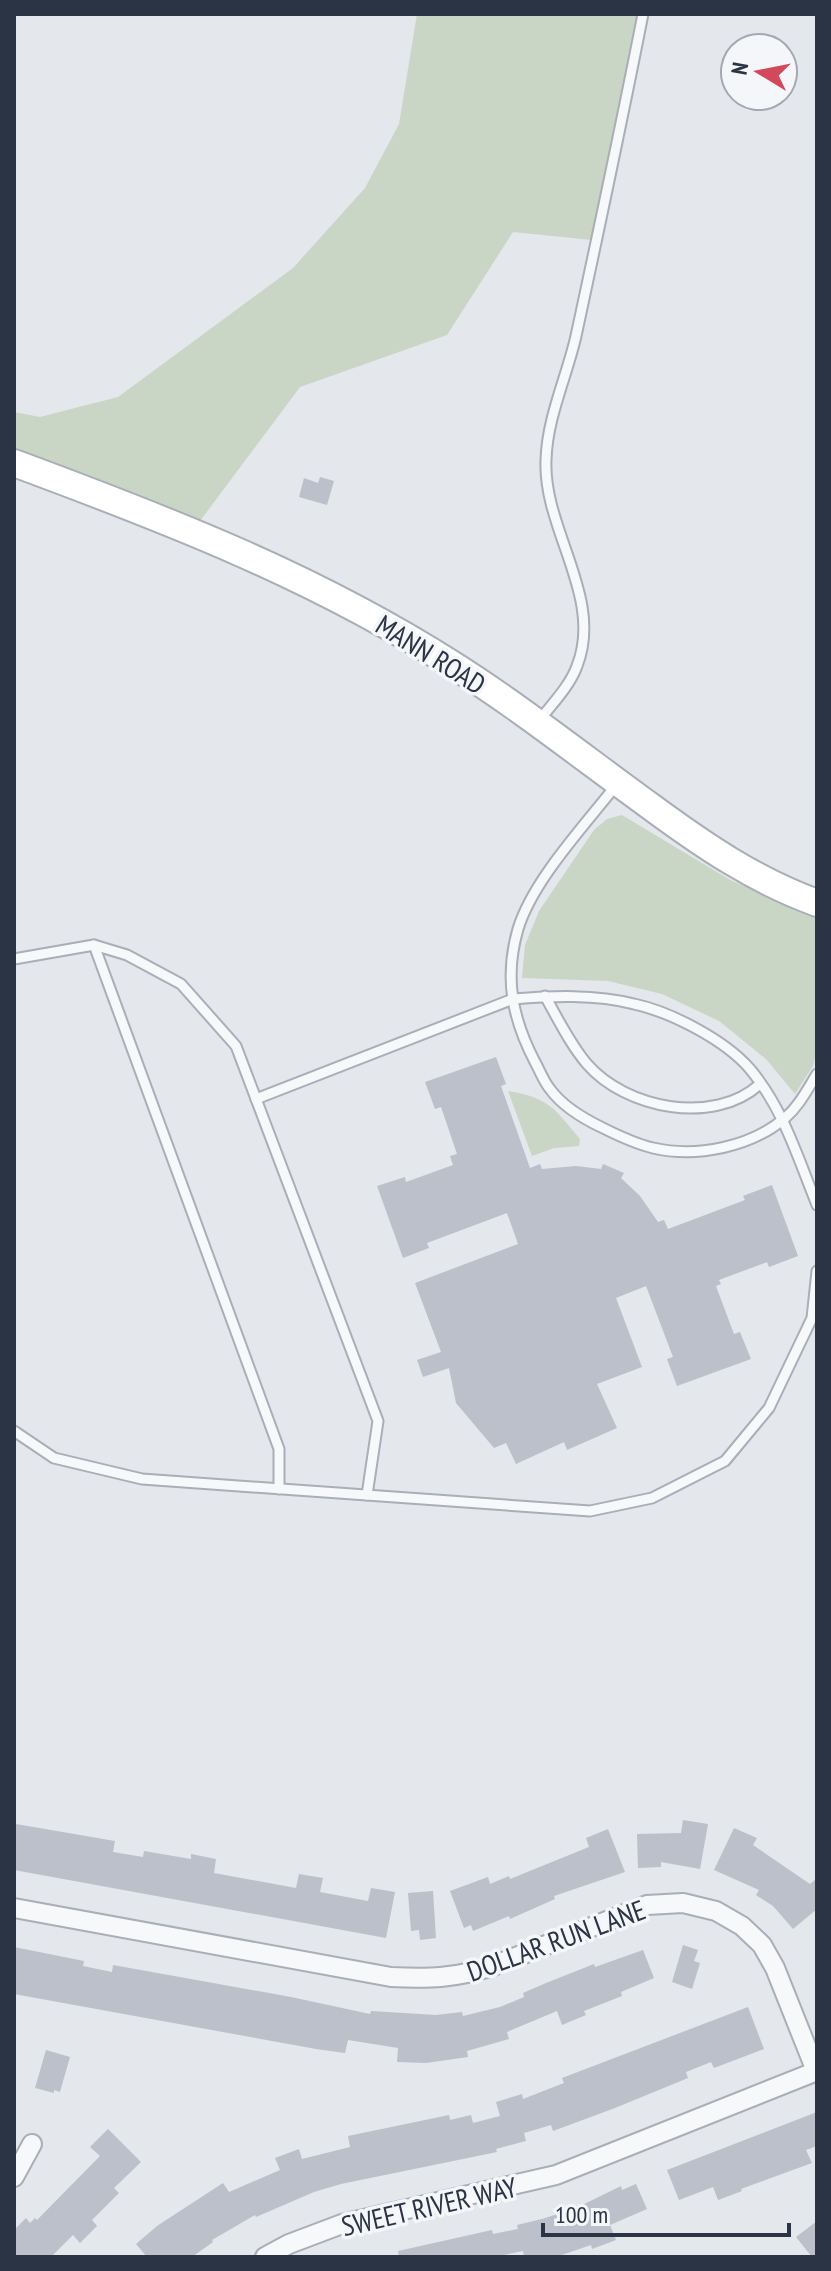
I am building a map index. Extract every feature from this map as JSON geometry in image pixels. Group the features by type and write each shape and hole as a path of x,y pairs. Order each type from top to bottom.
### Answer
{"main road":[{"name":"MANN ROAD","path":"14,463 173,522 292,574 378,620 456,667 736,866 817,903"}],"street":[{"name":"DOLLAR RUN LANE","path":"14,1908 391,1977 436,1979 467,1975 493,1966 647,1905 683,1903 716,1911 742,1926 762,1945 775,1968 816,2071"},
{"name":"SWEET RIVER WAY","path":"265,2257 289,2244 342,2224 556,2175 816,2071"},
{"path":"14,2177 32,2144"}],"lane":[{"path":"537,725 577,669 586,636 580,597 547,489 548,438 574,346 643,14"},
{"path":"617,783 534,892 518,928 510,968 513,1011 529,1051 550,1089 581,1117 623,1138 655,1149 719,1150 756,1137 783,1120 797,1107 817,1074"},
{"path":"94,945 279,1449 279,1489"},
{"path":"14,959 94,945 127,955 181,984 236,1046 378,1421 367,1495"},
{"path":"545,996 570,1041 588,1065 612,1085 634,1095 667,1105 702,1109 729,1102 760,1084"},
{"path":"256,1099 513,999 545,996 634,1004 718,1041 749,1068 783,1120 817,1205"},
{"path":"14,1431 54,1458 142,1479 590,1511 652,1498 725,1461 769,1408 812,1318 817,1271"}],"green space":[{"path":"417,14 638,14 592,240 513,232 447,335 300,387 200,521 14,451 14,412 40,417 118,397 293,268 365,188 399,124"},
{"path":"622,815 732,881 817,914 817,1051 813,1066 795,1094 766,1059 719,1021 662,994 608,981 522,978 525,945 539,911 594,830 607,819"},
{"path":"508,1091 533,1097 550,1106 580,1139 579,1146 554,1148 532,1156"}],"building":[{"path":"320,477 334,481 327,505 299,497 304,478 318,483"},
{"path":"496,1057 506,1084 501,1086 530,1168 540,1164 542,1169 576,1166 601,1169 603,1164 624,1173 621,1178 640,1196 658,1222 664,1220 668,1229 745,1200 743,1196 772,1185 798,1256 769,1267 767,1262 719,1280 721,1284 716,1286 734,1334 740,1332 751,1359 677,1386 667,1359 673,1357 646,1286 616,1298 642,1367 597,1384 617,1428 567,1450 564,1442 516,1464 506,1443 494,1448 456,1403 449,1368 423,1377 417,1360 441,1352 415,1283 518,1244 507,1213 427,1243 429,1248 403,1258 377,1186 405,1177 406,1182 453,1165 450,1156 457,1154 441,1107 435,1109 425,1082"},
{"path":"683,1820 708,1824 700,1869 661,1862 661,1867 638,1868 637,1834 681,1833"},
{"path":"16,1824 115,1841 113,1852 143,1857 144,1851 191,1859 191,1854 216,1859 214,1873 296,1888 299,1874 323,1878 320,1892 368,1901 371,1888 395,1892 386,1938 14,1870"},
{"path":"734,1828 757,1838 753,1845 810,1884 817,1878 817,1909 793,1929 773,1906 756,1895 759,1890 714,1870"},
{"path":"608,1829 625,1872 554,1896 555,1899 510,1919 509,1916 473,1931 471,1925 464,1928 450,1891 488,1877 490,1884 509,1876 510,1879 589,1847 586,1838"},
{"path":"433,1891 436,1938 420,1940 419,1930 411,1931 408,1893"},
{"path":"683,1945 698,1950 694,1961 700,1963 692,1989 672,1982"},
{"path":"14,1947 84,1961 83,1966 112,1972 113,1965 370,2014 371,2011 436,2015 462,2012 463,2016 500,2007 546,1983 594,1964 595,1967 643,1950 654,1978 621,1992 622,1996 584,2011 586,2015 562,2025 557,2011 507,2032 509,2039 467,2051 468,2057 426,2063 397,2062 398,2048 348,2040 345,2053 316,2049 14,1994"},
{"path":"748,2007 764,2049 714,2068 711,2062 686,2072 688,2078 615,2108 553,2131 551,2125 524,2133 526,2141 496,2149 497,2152 314,2192 255,2215 212,2240 192,2257 147,2257 136,2244 157,2226 223,2183 229,2192 280,2170 275,2158 299,2149 302,2159 350,2147 348,2136 449,2115 450,2120 471,2115 473,2123 500,2116 496,2102 522,2094 523,2099 564,2083 562,2078"},
{"path":"46,2050 70,2057 60,2092 35,2088"},
{"path":"817,2112 817,2146 806,2150 812,2163 718,2200 713,2187 679,2200 667,2170"},
{"path":"108,2129 141,2162 114,2188 119,2193 92,2220 97,2226 80,2243 73,2235 51,2257 14,2257 14,2230 26,2218 30,2223 35,2218 37,2220 100,2156 90,2147"},
{"path":"636,2184 647,2209 610,2225 616,2240 592,2249 591,2245 556,2257 524,2257 523,2251 494,2257 399,2257 398,2251 492,2230 493,2234 518,2229 517,2225 576,2208 621,2186 622,2190"},
{"path":"817,2221 817,2257 812,2257 796,2237"}]}
